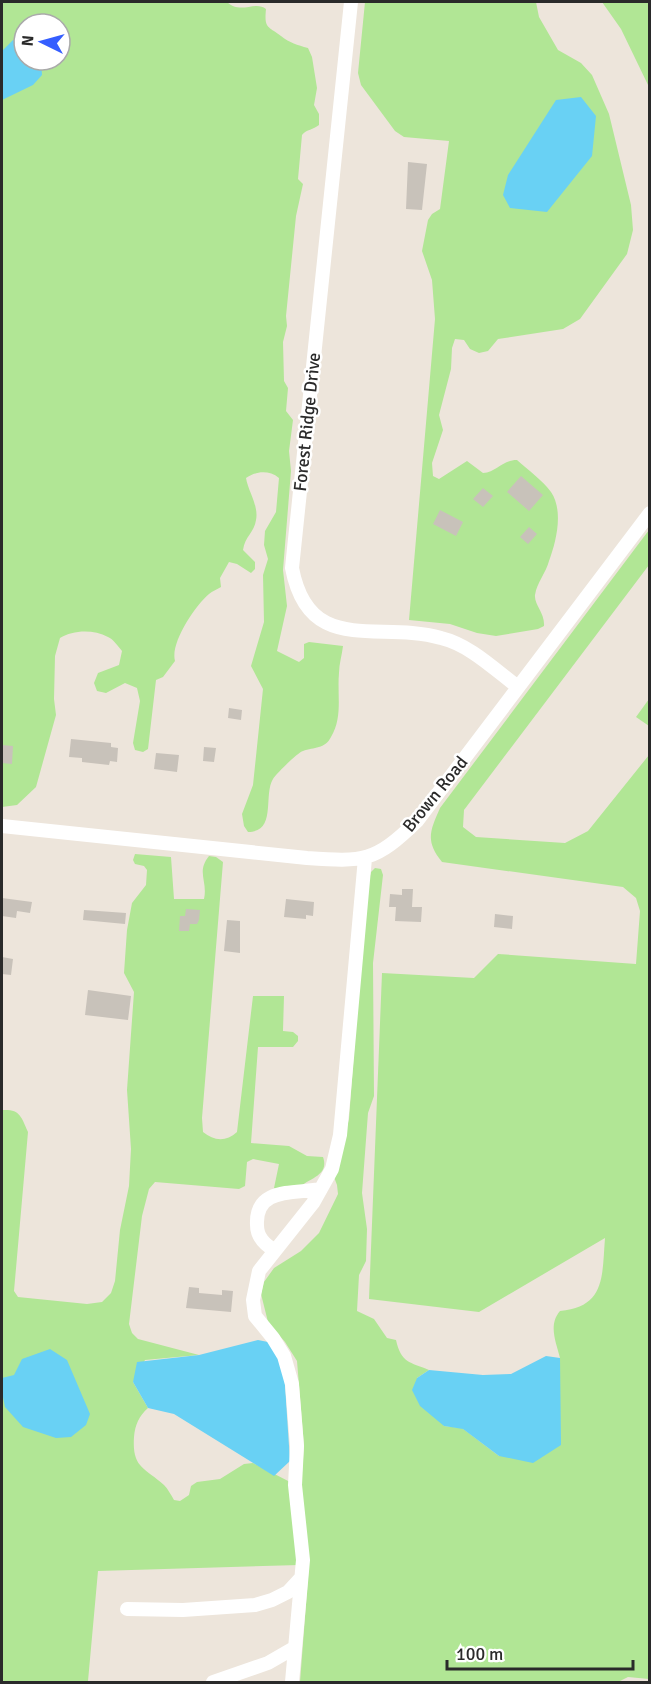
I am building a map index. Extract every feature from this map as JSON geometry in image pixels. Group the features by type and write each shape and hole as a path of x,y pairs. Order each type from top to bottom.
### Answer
{"street":[{"name":"Forest Ridge Drive","path":"351,2 292,568 295,585 310,613 324,624 346,629 440,637 462,645 518,687"},
{"name":"Brown Road","path":"2,826 307,858 339,860 365,858 389,846 417,821 650,513"},
{"path":"292,1683 303,1560 295,1485 297,1446 292,1384 284,1356 255,1316 253,1300 259,1271 313,1203 332,1169 340,1135 365,858"},
{"path":"274,1250 264,1244 257,1228 257,1214 261,1204 268,1197 277,1194 321,1189"},
{"path":"127,1609 193,1609 255,1605 288,1592 300,1579"},
{"path":"213,1683 268,1662 294,1647"}],"green space":[{"path":"2,2 227,2 232,6 243,8 262,7 266,9 266,24 270,28 291,42 308,48 312,57 317,88 314,105 319,114 319,125 302,135 298,179 303,184 296,216 286,316 287,326 283,342 284,381 288,388 286,411 293,420 289,451 291,471 283,570 287,606 277,651 299,662 304,658 304,644 309,642 343,646 335,729 326,744 300,753 275,776 270,786 268,812 263,826 248,832 244,826 242,814 253,785 263,689 251,666 264,622 263,575 268,559 264,545 265,531 276,512 279,478 267,473 258,473 246,478 257,515 243,550 255,562 255,569 251,573 229,562 220,578 221,587 203,600 185,625 176,645 175,661 163,677 156,680 148,749 143,752 135,750 133,743 140,701 137,688 125,683 106,693 97,691 94,683 98,673 119,665 122,651 110,638 102,634 83,632 65,635 60,638 55,656 56,715 36,787 17,805 2,807"},
{"path":"365,2 536,2 539,17 558,50 581,63 592,75 609,114 631,205 633,230 627,254 580,319 563,329 498,339 488,351 479,353 470,349 464,340 455,339 451,369 439,415 443,430 432,463 433,476 439,479 467,461 483,473 517,460 551,492 557,508 558,526 552,553 535,595 544,621 544,626 538,629 496,636 477,633 450,624 409,620 435,319 432,280 422,251 428,220 440,209 449,141 404,137 395,131 361,85 358,73"},
{"path":"602,2 648,2 649,87 621,29"},
{"path":"649,530 649,565 464,810 463,827 476,837 565,843 588,831 649,755 649,1679 628,1677 618,1682 300,1682 309,1565 301,1486 304,1446 297,1361 268,1322 261,1294 264,1282 274,1268 301,1251 319,1233 338,1194 334,1177 349,1119 366,891 371,872 375,868 381,869 383,875 373,963 374,1096 368,1113 362,1193 367,1229 366,1261 359,1275 357,1311 374,1319 387,1338 396,1340 398,1348 407,1361 429,1370 417,1378 444,1426 462,1428 499,1456 560,1358 554,1334 556,1316 560,1311 586,1303 599,1287 605,1238 479,1312 369,1299 382,973 474,978 498,954 636,964 640,911 636,898 623,887 442,862 433,848 431,836 440,808"},
{"path":"649,699 649,726 636,717"},
{"path":"135,854 171,857 174,899 204,899 203,867 205,862 209,856 216,857 223,862 202,1118 203,1132 211,1137 224,1139 237,1132 253,996 284,996 283,1031 293,1032 298,1036 298,1041 293,1047 258,1047 251,1143 289,1146 307,1156 323,1157 324,1164 320,1173 297,1190 274,1188 279,1164 253,1159 247,1162 245,1186 239,1189 155,1182 149,1189 142,1216 129,1324 132,1333 138,1339 199,1355 145,1360 133,1382 148,1408 135,1429 135,1455 141,1466 164,1485 174,1500 180,1501 189,1495 191,1486 197,1482 220,1479 244,1464 253,1463 292,1483 299,1565 98,1571 88,1681 95,1682 2,1682 2,1110 16,1112 28,1132 14,1291 18,1297 87,1304 102,1302 111,1293 115,1281 120,1230 129,1186 131,1149 127,1090 134,992 124,973 127,930 132,903 146,885 147,870 144,866 135,864 133,860"}],"water":[{"path":"12,41 12,72 42,72 42,75 33,85 2,100 2,51"},
{"path":"581,97 596,116 592,156 547,212 510,208 503,195 508,175 556,100"},
{"path":"258,1340 273,1343 284,1370 290,1461 274,1476 174,1414 148,1408 133,1382 137,1362 199,1355"},
{"path":"50,1349 67,1360 90,1414 86,1425 71,1437 56,1438 23,1427 5,1407 2,1378 14,1375 22,1359"},
{"path":"546,1356 560,1358 561,1445 533,1463 499,1456 463,1429 444,1426 420,1406 412,1390 417,1378 429,1370 483,1375 511,1374"}],"building":[{"path":"408,162 427,164 422,210 406,209"},
{"path":"521,476 543,495 529,511 507,492"},
{"path":"483,488 493,496 483,507 473,499"},
{"path":"440,510 463,522 456,536 433,524"},
{"path":"529,527 537,534 528,544 520,537"},
{"path":"229,708 242,710 241,720 228,718"},
{"path":"71,739 111,743 111,747 118,748 117,762 110,761 109,765 82,762 82,758 69,757"},
{"path":"2,745 13,746 12,764 2,763"},
{"path":"204,747 216,748 214,762 203,761"},
{"path":"156,753 179,755 177,772 154,769"},
{"path":"402,889 413,889 412,907 422,907 421,922 395,921 396,907 389,907 390,894 402,895"},
{"path":"2,898 32,902 30,913 17,911 16,918 2,916"},
{"path":"286,899 314,902 313,916 306,915 306,919 284,917"},
{"path":"186,909 200,910 199,920 197,924 190,924 189,931 179,931 180,916 185,916"},
{"path":"84,910 126,913 125,924 83,920"},
{"path":"495,914 513,916 512,929 494,927"},
{"path":"227,920 240,921 240,953 224,951"},
{"path":"2,957 13,959 11,975 2,974"},
{"path":"88,990 131,996 128,1020 85,1015"},
{"path":"189,1287 199,1288 199,1293 222,1295 222,1290 233,1291 231,1312 186,1308"}]}
